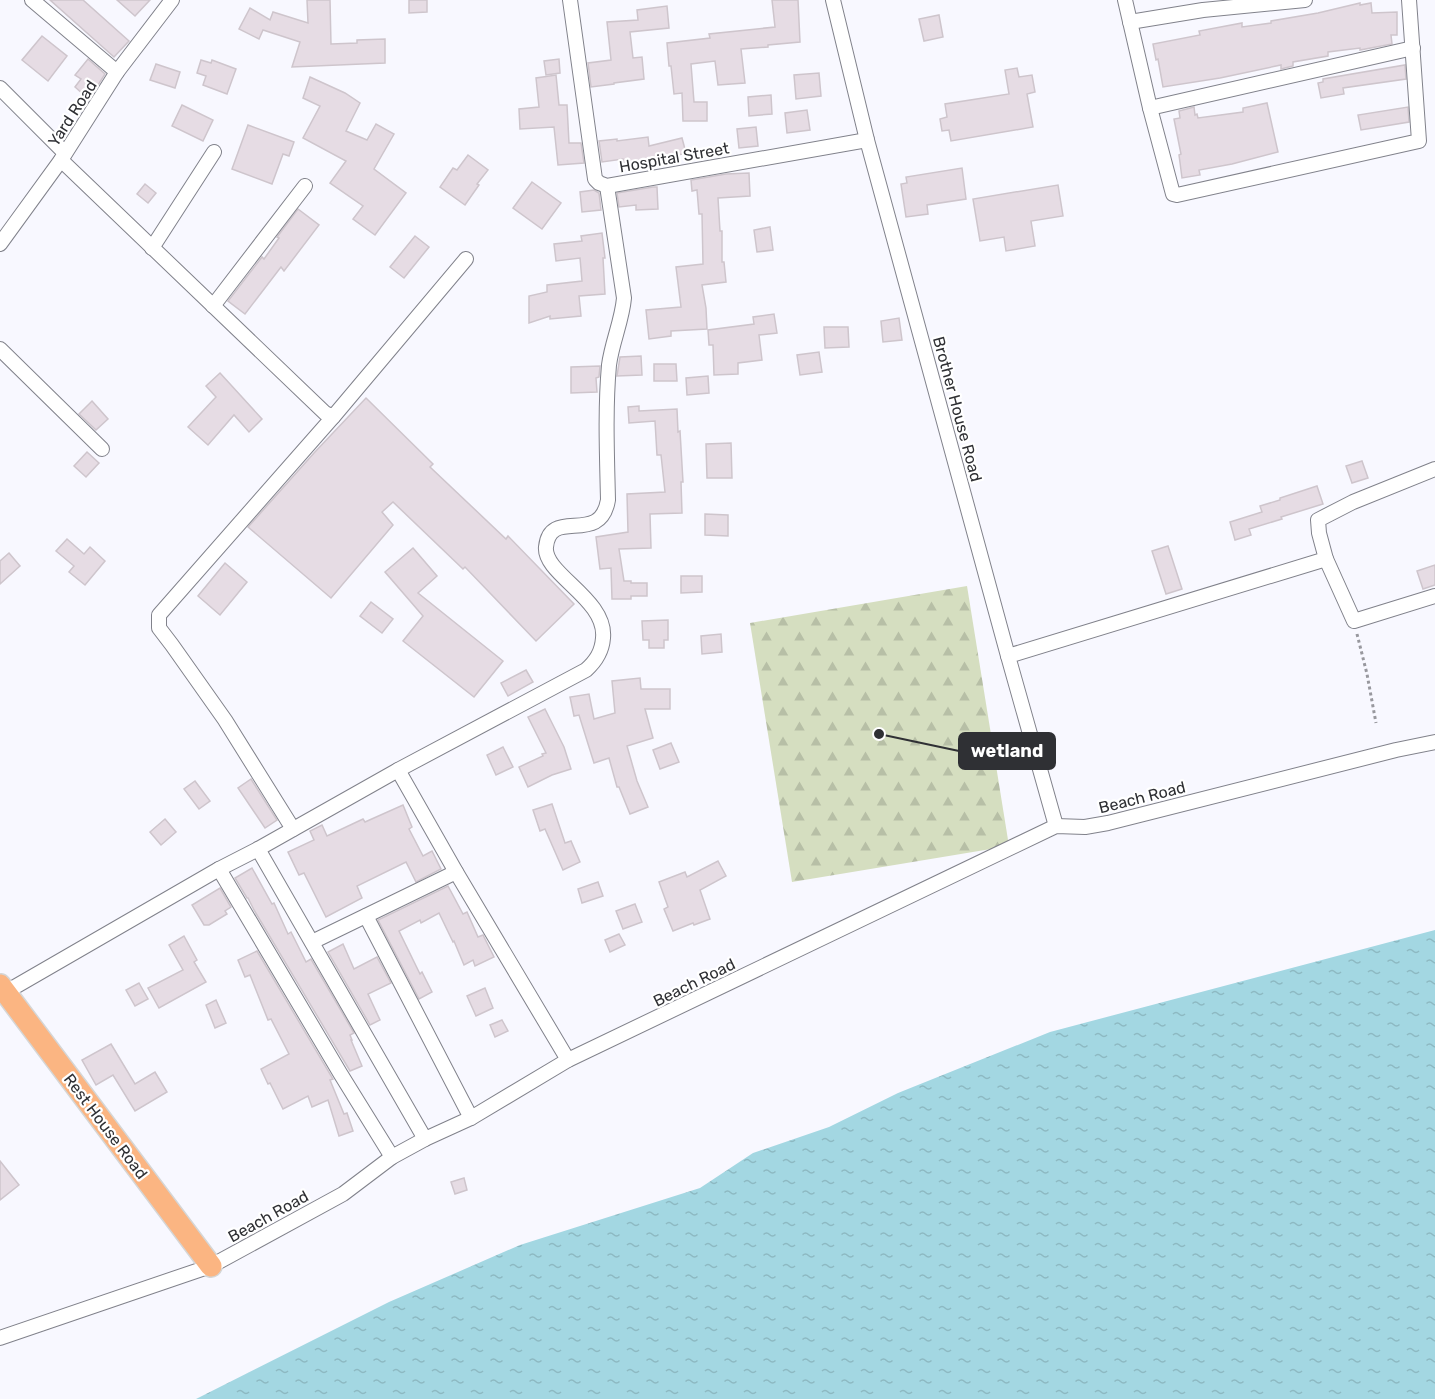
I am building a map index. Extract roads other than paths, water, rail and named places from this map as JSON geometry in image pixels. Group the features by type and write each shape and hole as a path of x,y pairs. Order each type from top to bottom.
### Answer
{"main road":[{"name":"Rest House Road","path":"3,988 211,1266"}],"street":[{"path":"32,0 117,72"},
{"name":"Yard Road","path":"0,244 63,156 117,72 172,0"},
{"name":"Hospital Street","path":"570,0 595,179 599,183 607,186 867,140"},
{"path":"1125,0 1150,108 1173,194 1177,195 1419,141 1409,0"},
{"path":"1130,22 1203,10 1305,0"},
{"name":"Brother House Road","path":"836,1 867,140 1056,826"},
{"path":"1150,108 1413,48"},
{"path":"0,88 153,248 324,413 333,417"},
{"path":"153,248 214,152"},
{"path":"213,306 305,186"},
{"path":"3,988 398,770 586,670 595,661 602,647 604,632 600,617 553,566 545,549 548,538 555,529 562,526 588,525 602,518 608,500 609,367 624,298 607,186"},
{"path":"293,829 225,720 159,628 159,615 333,417 466,259"},
{"path":"0,349 102,449"},
{"path":"1435,469 1353,502 1318,519 1326,559 1354,621 1435,596"},
{"path":"1008,656 1326,559"},
{"name":"Beach Road","path":"0,1338 211,1266 343,1194 392,1157 471,1118 568,1060 1056,826 1108,823 1435,742"},
{"path":"398,770 568,1060"},
{"path":"258,849 425,1139"},
{"path":"219,869 392,1157"},
{"path":"312,942 456,872"},
{"path":"366,916 471,1118"}],"water":[{"path":"1435,930 1435,1399 196,1399 389,1302 520,1245 700,1188 753,1153 829,1127 898,1093 1050,1032"}],"place":[{"name":"wetland","path":"879,734"}]}
